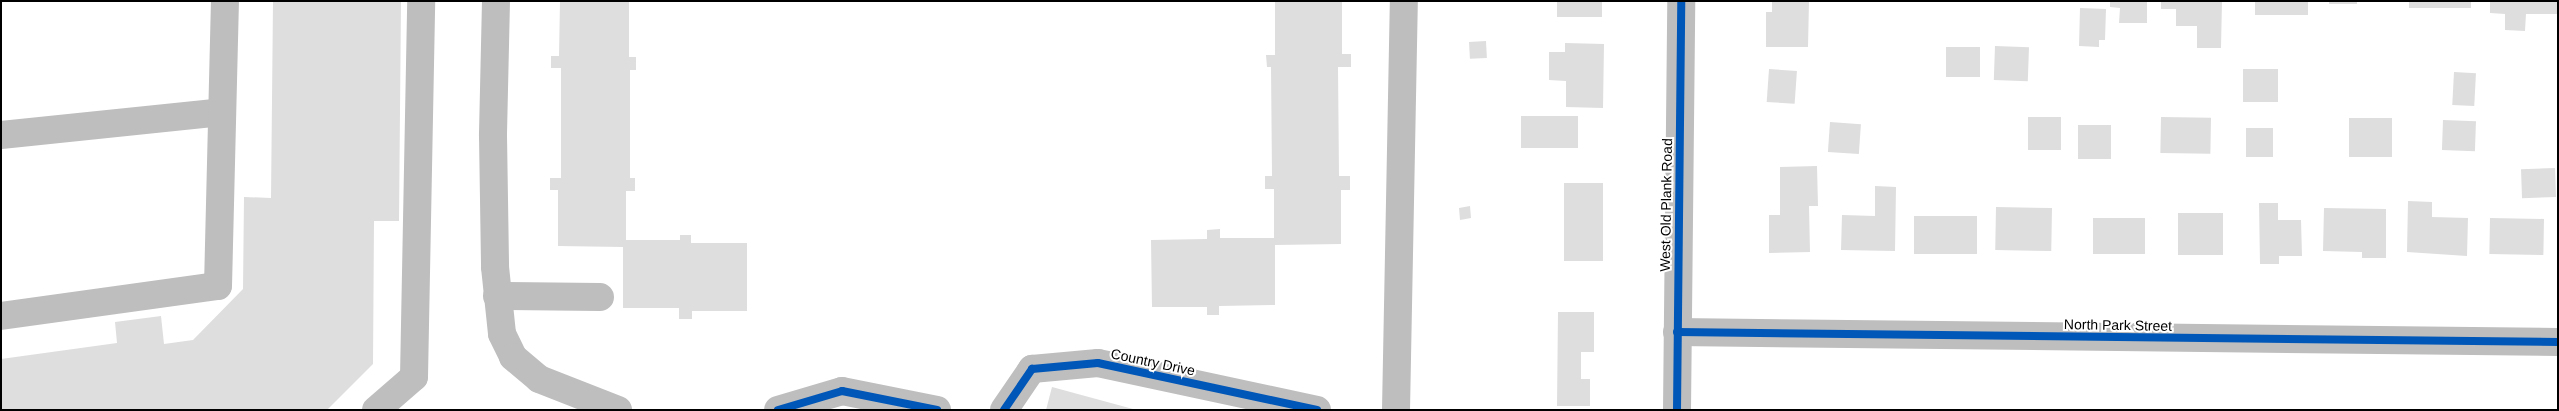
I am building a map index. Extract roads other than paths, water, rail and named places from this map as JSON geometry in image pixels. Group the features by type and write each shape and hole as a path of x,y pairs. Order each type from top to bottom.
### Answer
{"street":[{"path":"1,316 218,286 225,1"},
{"path":"376,410 414,377 422,1"},
{"path":"496,1 493,136 497,296 502,334 513,357 539,379 618,410"},
{"path":"1396,410 1404,1"},
{"name":"West Old Plank Road","path":"1677,410 1681,1"},
{"path":"1,135 222,112"},
{"path":"497,296 600,297"},
{"name":"North Park Street","path":"1677,332 2558,342"},
{"name":"Country Drive","path":"1004,410 1032,369 1098,363 1317,410"},
{"path":"778,410 842,391 937,410"}]}
